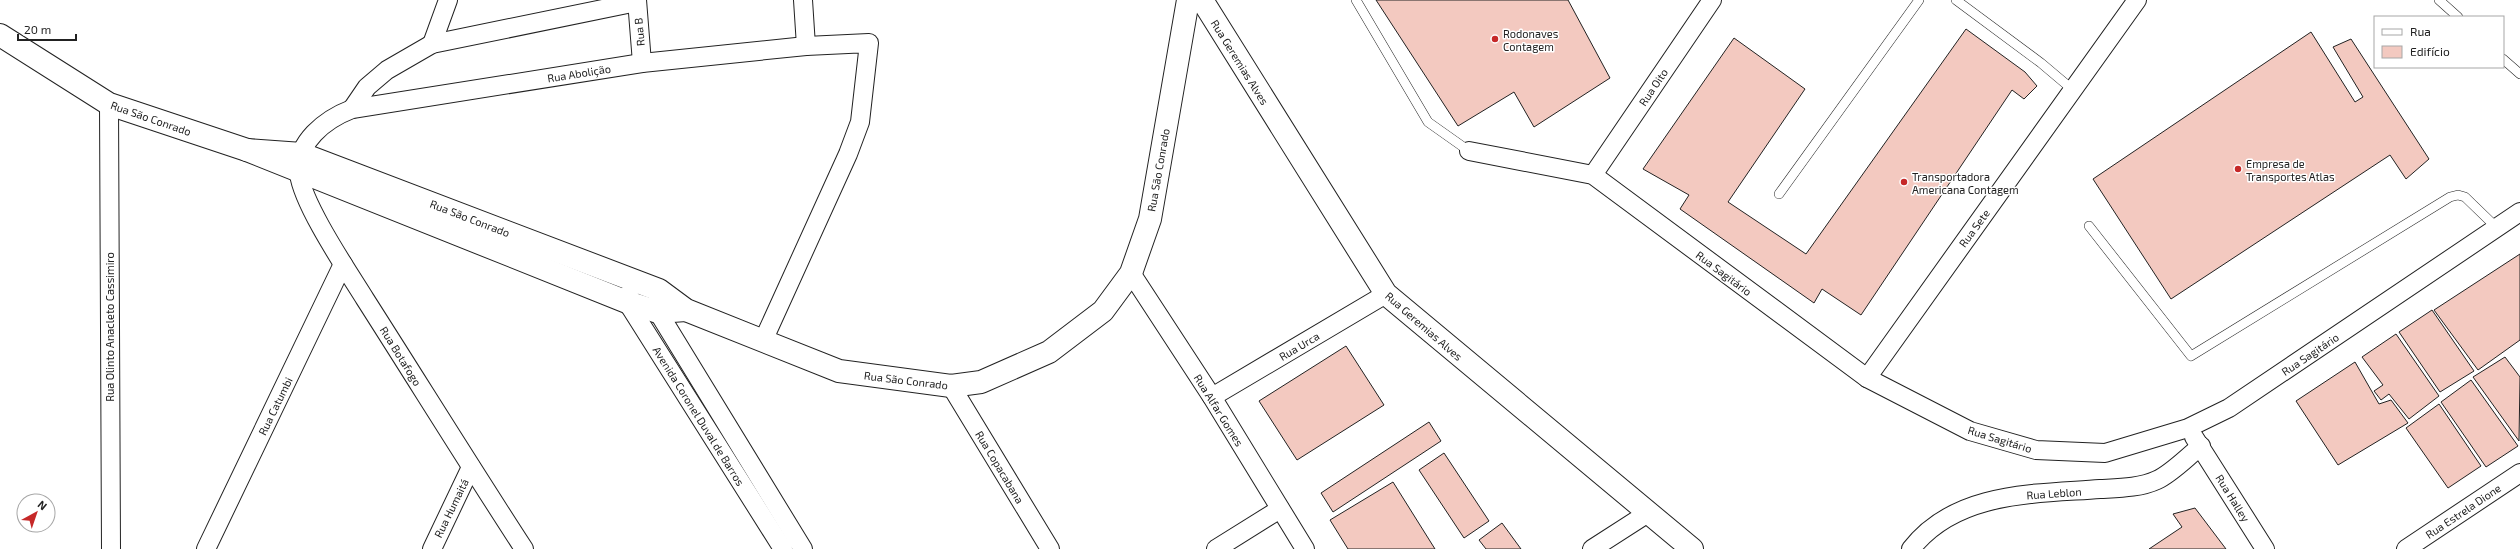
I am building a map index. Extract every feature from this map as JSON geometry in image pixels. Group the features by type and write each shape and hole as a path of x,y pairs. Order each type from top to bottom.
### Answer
{"street":[{"path":"432,44 448,0"},
{"path":"803,0 806,46"},
{"name":"Rua São Conrado","path":"0,34 109,104 247,150 300,164 633,280 659,290 686,310 839,371 951,386 981,382 1049,352 1103,311 1131,273 1150,219 1188,0"},
{"name":"Rua Geremias Alves","path":"1202,0 1386,294 1692,549"},
{"name":"Rua Oito","path":"1593,175 1712,0"},
{"name":"Rua Sete","path":"1868,378 2137,0"},
{"path":"352,109 367,87 387,70 432,44 637,1"},
{"name":"Rua B","path":"637,1 642,63"},
{"name":"Rua Abolição","path":"300,164 320,126 335,116 352,109 642,63 806,46 869,43 860,122 848,154 762,341"},
{"name":"Rua Olinto Anacleto Cassimiro","path":"109,104 111,549"},
{"name":"Rua Sagitário","path":"1469,151 1593,175 1868,378 1970,432 2036,450 2105,453 2188,428 2229,408 2520,212"},
{"name":"Rua São Conrado","path":"300,164 627,302 658,312 686,310"},
{"name":"Rua Botafogo","path":"300,164 304,193 343,264 524,549"},
{"name":"Rua Catumbi","path":"206,549 343,264"},
{"name":"Rua Alfar Gomes","path":"1131,273 1212,397 1305,549"},
{"path":"627,302 633,280"},
{"path":"658,312 659,290"},
{"name":"Rua Urca","path":"1212,397 1386,294"},
{"name":"Avenida Coronel Duval de Barros","path":"627,302 783,549"},
{"name":"Avenida Coronel Duval de Barros","path":"658,312 803,549"},
{"name":"Rua Copacabana","path":"951,386 1050,549"},
{"path":"687,398 704,388"},
{"name":"Rua Halley","path":"2188,428 2201,446 2264,549"},
{"name":"Rua Leblon","path":"1911,549 1935,526 1966,509 1991,500 2126,488 2157,480 2201,446"},
{"name":"Rua Humaitá","path":"432,549 471,467"},
{"name":"Rua Estrela Dione","path":"2406,549 2520,473"},
{"path":"1216,549 1280,509"},
{"path":"1592,549 1648,513"}],"lane":[{"path":"1356,0 1428,122 1469,151"},
{"path":"1779,194 1919,0"},
{"path":"1956,0 2041,63 2073,90"},
{"path":"2439,0 2457,16"},
{"path":"2504,60 2520,74"},
{"path":"2089,226 2190,356 2450,197 2458,195 2465,197 2496,227"}],"building":[{"name":"Rodonaves Contagem","path":"1376,0 1568,0 1610,78 1534,127 1514,92 1458,126"},
{"name":"Transportadora Americana Contagem","path":"1966,29 2025,72 2037,86 2024,99 2012,90 1861,315 1822,289 1814,303 1680,209 1689,195 1643,169 1734,38 1805,89 1728,202 1806,254"},
{"name":"Empresa de Transportes Atlas","path":"2311,32 2355,102 2363,97 2333,47 2351,39 2429,159 2406,179 2390,155 2171,299 2093,179"},
{"path":"2520,254 2520,340 2478,370 2434,310"},
{"path":"2432,310 2474,371 2440,392 2399,332"},
{"path":"2396,334 2439,396 2409,419 2389,394 2381,400 2374,391 2383,385 2362,357"},
{"path":"1346,346 1384,405 1297,460 1259,401"},
{"path":"2505,357 2520,377 2519,441 2473,377"},
{"path":"2355,362 2379,404 2391,400 2408,423 2338,465 2296,401"},
{"path":"2471,380 2518,446 2486,467 2441,402"},
{"path":"2439,404 2481,466 2448,488 2406,428"},
{"path":"1429,422 1441,441 1333,512 1321,493"},
{"path":"1444,453 1489,521 1464,538 1419,470"},
{"path":"1393,482 1435,549 1348,549 1330,520"},
{"path":"2195,508 2226,549 2149,549 2182,527 2173,514"},
{"path":"1502,523 1521,549 1486,549 1479,540"}],"place":[{"name":"Rodonaves Contagem","path":"1495,39"},
{"name":"Empresa de Transportes Atlas","path":"2238,169"},
{"name":"Transportadora Americana Contagem","path":"1904,182"}]}
